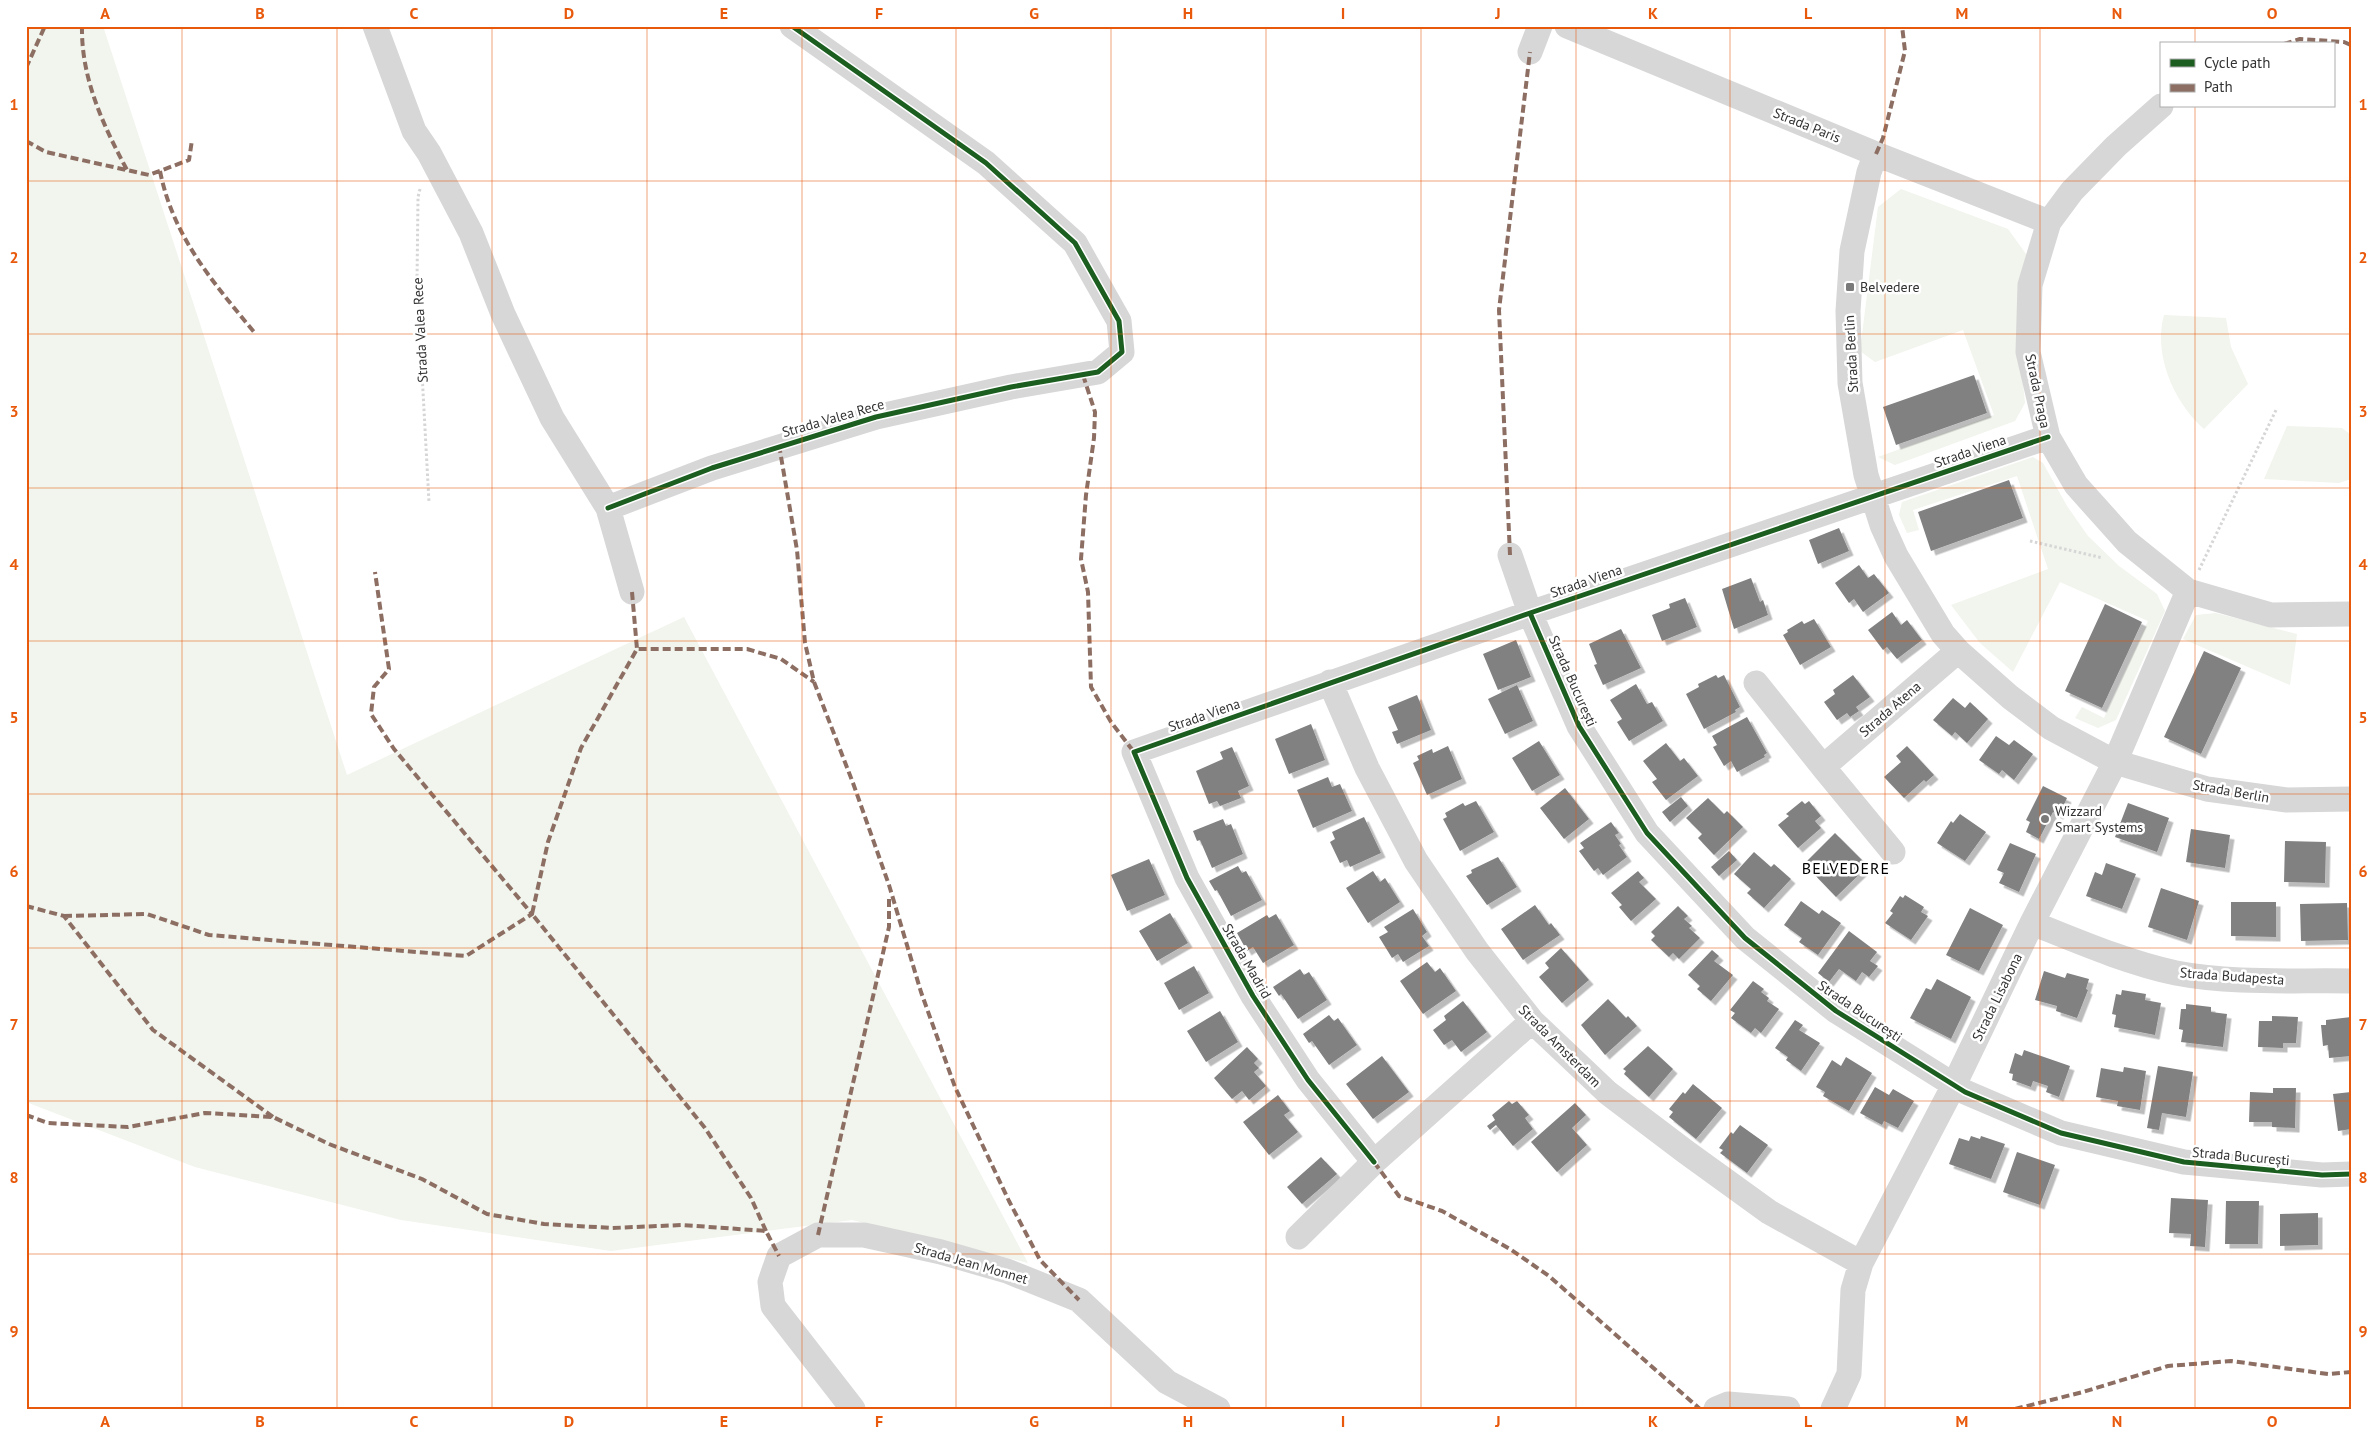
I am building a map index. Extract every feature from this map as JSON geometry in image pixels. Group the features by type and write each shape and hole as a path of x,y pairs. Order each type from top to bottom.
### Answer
{"street":[{"path":"375,26 414,130 435,164 471,233 503,314 552,418 608,508 632,592"},
{"name":"Strada Valea Rece","path":"608,508 712,468 876,417 1011,387 1098,372 1122,352 1119,321 1075,243 986,163 792,26"},
{"path":"1530,52 1540,26"},
{"name":"Strada Paris","path":"1567,26 1876,154 2049,222"},
{"name":"Strada Praga","path":"2160,107 2116,146 2072,191 2049,222 2030,285 2028,352 2048,437 2076,485 2126,542 2188,591 2271,615 2351,614"},
{"name":"Strada Berlin","path":"1876,154 1869,172 1852,251 1848,311 1850,383 1866,475 1882,525 1896,556 1943,634 1958,651 2010,697 2051,728 2115,762 2207,789 2287,800 2351,799"},
{"name":"Strada Viena","path":"1134,752 1530,612 2048,437"},
{"name":"Strada București","path":"1510,555 1530,612 1579,726 1647,833 1745,938 1836,1011 1954,1086 2061,1133 2184,1162 2322,1175 2351,1174"},
{"name":"Strada Lisabona","path":"1833,1409 1849,1374 1853,1290 1862,1263 1954,1086 2032,923 2115,762 2188,591"},
{"name":"Strada Atena","path":"1823,767 1958,651"},
{"name":"Strada Amsterdam","path":"1330,682 1367,768 1416,861 1478,951 1532,1021 1608,1094 1686,1152 1770,1212 1862,1263"},
{"path":"1756,683 1893,852"},
{"name":"Strada Madrid","path":"1134,752 1187,878 1253,996 1308,1080 1374,1162"},
{"name":"Strada Budapesta","path":"2032,923 2114,954 2176,973 2236,979 2351,980"},
{"path":"1298,1237 1374,1162 1532,1021"},
{"name":"Strada Jean Monnet","path":"853,1409 773,1306 770,1282 779,1256 818,1235 864,1235 941,1252 1007,1271 1079,1300 1167,1382 1218,1409"},
{"path":"1716,1409 1728,1404 1788,1409"}],"path":[{"path":"2188,591 2276,410"},
{"path":"2030,541 2103,558"}],"shaded area":[{"path":"26,26 103,26 347,775 684,617 1028,1263 852,1220 611,1251 401,1220 195,1167 26,1102"},
{"path":"1901,189 2008,229 2026,254 2018,335 2025,403 2015,421 1895,465 1878,457 1994,415 1963,330 1875,362 1860,351 1878,207"},
{"path":"2164,315 2226,318 2231,347 2248,384 2204,429 2193,418 2175,392 2169,377 2161,346 2161,330"},
{"path":"2287,426 2342,428 2350,434 2351,479 2339,483 2264,479"},
{"path":"2033,457 2043,463 2067,506 2088,536 2119,566 2157,594 2165,611 2116,720 2098,728 2075,718 2082,707 2104,718 2148,621 2060,582 2013,672 1980,643 1951,605 2048,569 2017,476 1913,510 1919,530 1907,533 1899,515 1902,502"},
{"path":"2216,613 2297,634 2290,685 2183,639 2196,615"}],"building":[{"path":"1974,375 1987,413 1896,445 1883,407"},
{"path":"2009,480 2023,518 1931,551 1918,512"},
{"path":"1839,528 1849,551 1818,564 1809,540"},
{"path":"1859,565 1868,578 1874,574 1889,593 1863,612 1854,599 1849,603 1835,583"},
{"path":"1751,578 1760,602 1763,600 1768,615 1734,629 1722,589"},
{"path":"1685,598 1697,627 1662,641 1652,615 1670,608 1669,604"},
{"path":"2105,604 2142,622 2102,708 2065,691"},
{"path":"1892,612 1901,625 1907,620 1922,640 1897,659 1887,647 1883,650 1868,630"},
{"path":"1814,619 1831,647 1800,665 1783,635 1788,632 1787,630 1802,621 1804,624"},
{"path":"1621,629 1641,668 1603,685 1594,665 1597,664 1589,644"},
{"path":"1516,640 1531,677 1498,690 1483,654"},
{"path":"2204,651 2241,668 2201,754 2164,737"},
{"path":"1716,675 1718,678 1724,675 1740,707 1735,710 1736,712 1704,729 1686,694 1699,687 1698,684"},
{"path":"1853,675 1870,697 1856,707 1859,711 1850,717 1847,713 1837,720 1824,702 1835,694 1833,690"},
{"path":"1636,684 1647,704 1652,702 1663,721 1629,741 1617,722 1622,719 1610,700"},
{"path":"1517,685 1533,721 1505,734 1488,699"},
{"path":"1417,695 1431,730 1397,744 1392,732 1398,730 1388,707"},
{"path":"1953,698 1965,708 1970,702 1988,719 1967,743 1955,732 1952,736 1933,720"},
{"path":"1747,717 1767,753 1764,755 1765,757 1737,772 1731,761 1724,766 1713,747 1717,745 1712,736"},
{"path":"1311,724 1325,760 1289,774 1275,739"},
{"path":"1996,736 2009,745 2014,740 2033,754 2014,780 2002,770 1999,774 1979,760"},
{"path":"1539,741 1560,775 1532,791 1512,758"},
{"path":"1666,743 1680,761 1684,758 1698,776 1666,800 1652,782 1657,779 1643,761"},
{"path":"1448,746 1462,779 1427,795 1413,763 1419,760 1417,756 1432,749 1433,753"},
{"path":"1907,746 1934,775 1926,782 1924,780 1904,798 1884,777 1901,762 1896,756"},
{"path":"1232,747 1249,786 1238,791 1241,798 1220,806 1217,801 1209,804 1196,771 1223,759 1220,752"},
{"path":"1328,777 1332,787 1340,784 1352,811 1313,828 1297,790"},
{"path":"2043,786 2067,798 2059,815 2053,812 2039,839 2026,832 2030,822 2026,820"},
{"path":"1565,788 1589,819 1564,839 1540,808"},
{"path":"1681,797 1688,806 1670,822 1662,812"},
{"path":"1708,798 1724,814 1727,811 1743,827 1714,855 1698,838 1702,834 1686,818"},
{"path":"1476,801 1494,832 1460,851 1443,819 1447,817 1445,813 1463,803 1465,806"},
{"path":"1802,801 1805,804 1809,801 1821,816 1815,821 1821,828 1798,848 1778,825 1789,816 1786,814"},
{"path":"2128,803 2169,818 2157,852 2115,837"},
{"path":"1960,814 1986,832 1965,861 1937,843 1951,821 1953,823"},
{"path":"1364,817 1381,853 1350,867 1347,860 1340,863 1330,842 1335,839 1332,832"},
{"path":"1223,819 1226,826 1231,824 1243,854 1212,868 1200,840 1197,841 1193,831"},
{"path":"1611,822 1619,833 1615,835 1627,857 1603,875 1598,868 1594,871 1579,851 1584,848 1580,843"},
{"path":"2191,829 2230,835 2225,868 2186,862"},
{"path":"1835,833 1868,866 1836,897 1813,873 1816,870 1807,861"},
{"path":"2285,841 2326,842 2325,883 2284,882"},
{"path":"2010,843 2036,854 2019,892 1999,883 2004,873 1997,870"},
{"path":"1729,851 1737,860 1719,876 1711,867"},
{"path":"1754,852 1771,867 1774,864 1791,879 1764,908 1747,893 1751,889 1734,874"},
{"path":"1498,857 1517,887 1487,905 1466,876 1472,873 1471,870"},
{"path":"1149,859 1165,895 1127,911 1111,875"},
{"path":"2106,863 2136,874 2122,909 2086,896 2095,872 2102,875"},
{"path":"1238,866 1242,873 1246,871 1262,900 1231,916 1217,890 1215,891 1209,881"},
{"path":"1373,871 1380,882 1385,878 1400,902 1368,923 1346,888"},
{"path":"1638,871 1644,878 1639,882 1656,899 1631,921 1619,907 1622,905 1611,893"},
{"path":"2161,888 2199,901 2187,940 2148,927"},
{"path":"1905,895 1924,907 1921,912 1928,916 1911,940 1885,923 1893,913 1890,911 1900,896 1903,898"},
{"path":"1801,901 1819,914 1822,910 1841,923 1818,955 1799,942 1802,938 1784,925"},
{"path":"2231,902 2276,902 2276,937 2231,936"},
{"path":"2347,903 2348,940 2301,941 2300,904"},
{"path":"1535,905 1549,925 1551,923 1560,935 1523,960 1501,929"},
{"path":"1678,906 1688,916 1684,919 1692,926 1689,928 1700,938 1679,959 1673,953 1669,957 1651,940 1655,936 1651,932"},
{"path":"1970,908 2003,925 1979,971 1946,955"},
{"path":"1413,909 1427,932 1422,936 1429,946 1403,962 1398,954 1392,958 1379,937 1388,932 1384,927"},
{"path":"1170,913 1188,943 1157,961 1139,931"},
{"path":"1276,914 1294,945 1263,963 1253,947 1247,951 1237,933 1267,915 1269,918"},
{"path":"1849,931 1877,952 1870,961 1878,966 1869,977 1862,972 1856,981 1839,969 1829,982 1818,973"},
{"path":"1561,948 1589,980 1562,1003 1539,977 1549,968 1545,963"},
{"path":"1712,950 1719,956 1714,961 1733,975 1711,1001 1697,989 1700,986 1688,975"},
{"path":"1427,962 1435,972 1440,968 1456,991 1423,1014 1400,981"},
{"path":"1194,966 1209,993 1179,1010 1164,983"},
{"path":"1300,969 1304,975 1309,972 1327,1000 1298,1019 1281,994 1279,996 1273,987"},
{"path":"2044,971 2065,978 2067,973 2089,979 2086,989 2088,990 2077,1018 2056,1011 2057,1006 2035,1000"},
{"path":"1937,979 1971,997 1951,1039 1910,1018 1926,988 1931,990"},
{"path":"1753,981 1764,989 1761,992 1769,998 1767,1001 1779,1009 1761,1033 1755,1028 1751,1033 1731,1018 1735,1013 1730,1010"},
{"path":"2122,990 2146,994 2145,1000 2161,1003 2155,1035 2114,1027 2116,1015 2112,1014 2116,994 2121,995"},
{"path":"1608,999 1626,1018 1628,1016 1637,1026 1605,1055 1581,1025"},
{"path":"1463,1001 1487,1032 1461,1052 1452,1040 1444,1045 1433,1030 1446,1020 1444,1016"},
{"path":"2186,1004 2211,1007 2211,1012 2227,1014 2223,1047 2181,1042 2183,1030 2179,1029 2181,1009 2186,1009"},
{"path":"1220,1011 1238,1042 1206,1062 1187,1031"},
{"path":"1329,1015 1334,1021 1338,1018 1357,1045 1329,1065 1312,1041 1309,1043 1303,1034"},
{"path":"2272,1016 2298,1017 2296,1043 2283,1043 2283,1048 2258,1047 2259,1021 2272,1021"},
{"path":"2351,1017 2351,1056 2329,1058 2328,1045 2323,1046 2321,1025 2326,1025 2326,1020"},
{"path":"1795,1020 1803,1025 1799,1030 1820,1043 1801,1071 1786,1060 1788,1057 1775,1048"},
{"path":"1648,1046 1673,1069 1649,1097 1624,1074 1626,1071 1623,1069"},
{"path":"1247,1047 1258,1059 1254,1063 1259,1068 1254,1072 1266,1086 1249,1100 1242,1091 1232,1099 1214,1078"},
{"path":"2024,1050 2070,1066 2059,1097 2046,1092 2048,1086 2033,1081 2031,1087 2012,1080 2013,1074 2009,1073 2015,1053 2022,1056"},
{"path":"1382,1056 1409,1092 1373,1119 1346,1084"},
{"path":"1846,1057 1872,1073 1849,1111 1823,1096 1825,1092 1816,1087 1832,1060 1841,1066"},
{"path":"2158,1066 2193,1072 2186,1117 2162,1113 2159,1130 2147,1128"},
{"path":"2124,1067 2146,1071 2140,1110 2117,1106 2118,1101 2096,1097 2101,1068 2123,1072"},
{"path":"1693,1084 1722,1108 1696,1139 1669,1117 1673,1112 1669,1109 1683,1092 1685,1094"},
{"path":"1875,1087 1889,1095 1893,1089 1914,1101 1898,1128 1884,1121 1882,1125 1860,1113"},
{"path":"2273,1088 2296,1088 2295,1128 2272,1127 2272,1122 2249,1122 2250,1092 2273,1093"},
{"path":"2351,1092 2351,1129 2338,1131 2333,1094"},
{"path":"1278,1095 1290,1111 1284,1115 1298,1132 1269,1155 1243,1122"},
{"path":"1509,1101 1512,1104 1517,1101 1529,1115 1525,1118 1533,1129 1513,1146 1496,1125 1490,1130 1487,1126 1495,1120 1492,1115"},
{"path":"1575,1103 1586,1115 1572,1128 1587,1145 1557,1172 1531,1142"},
{"path":"1740,1125 1768,1145 1747,1173 1720,1153 1723,1150 1719,1148 1731,1132 1733,1134"},
{"path":"1971,1136 1980,1139 1981,1136 2005,1144 1991,1179 1949,1164 1959,1138 1969,1141"},
{"path":"2017,1152 2055,1165 2040,1205 2003,1192"},
{"path":"1321,1157 1337,1174 1302,1204 1287,1187"},
{"path":"2171,1198 2208,1200 2205,1247 2190,1246 2191,1234 2169,1233"},
{"path":"2226,1201 2259,1201 2258,1244 2225,1244"},
{"path":"2318,1213 2318,1245 2280,1246 2280,1214"}],"marked path":[{"path":"26,68 45,26"},
{"path":"82,26 85,64 89,83 102,118 127,170"},
{"path":"1876,154 1883,138 1905,51 1902,26"},
{"path":"2290,42 2300,39 2344,42 2351,45"},
{"path":"1510,555 1499,310 1530,52"},
{"path":"26,141 46,152 149,175 189,160 192,140"},
{"path":"160,171 174,217 185,238 210,276 254,332"},
{"path":"1083,375 1095,412 1081,559 1088,592 1091,687 1111,722 1134,752"},
{"path":"779,445 797,550 805,643 814,682 853,783 889,885 921,992 955,1087 1009,1201 1040,1260 1079,1300"},
{"path":"64,916 147,914 209,935 466,956 532,914 394,749 371,714 374,687 389,669 375,572"},
{"path":"632,592 637,649"},
{"path":"766,1231 751,1198 705,1128 532,914 548,842 581,748 637,649 747,649 781,659 814,682"},
{"path":"818,1235 889,927 889,896"},
{"path":"26,906 64,916 153,1030 273,1117"},
{"path":"26,1115 48,1123 128,1127 205,1113 273,1117 329,1144 422,1179 487,1214 544,1224 612,1228 682,1225 766,1231 779,1256"},
{"path":"1374,1162 1399,1196 1442,1211 1510,1249 1549,1276 1700,1409"},
{"path":"2015,1409 2083,1392 2168,1366 2231,1361 2328,1374 2351,1372"}],"cycle path":[{"path":"608,508 712,468 876,417 1011,387 1098,372 1122,352 1119,321 1075,243 986,163 792,26"},
{"path":"1374,1162 1308,1080 1253,996 1187,878 1134,752 1530,613 2048,437"},
{"path":"1530,613 1579,726 1647,833 1745,938 1836,1011 1965,1092 2061,1133 2184,1162 2322,1175 2351,1174"}],"place":[{"name":"Belvedere","path":"1850,287"},
{"name":"Wizzard Smart Systems","path":"2045,819"}],"district":[{"name":"BELVEDERE","path":"1846,868"}]}
